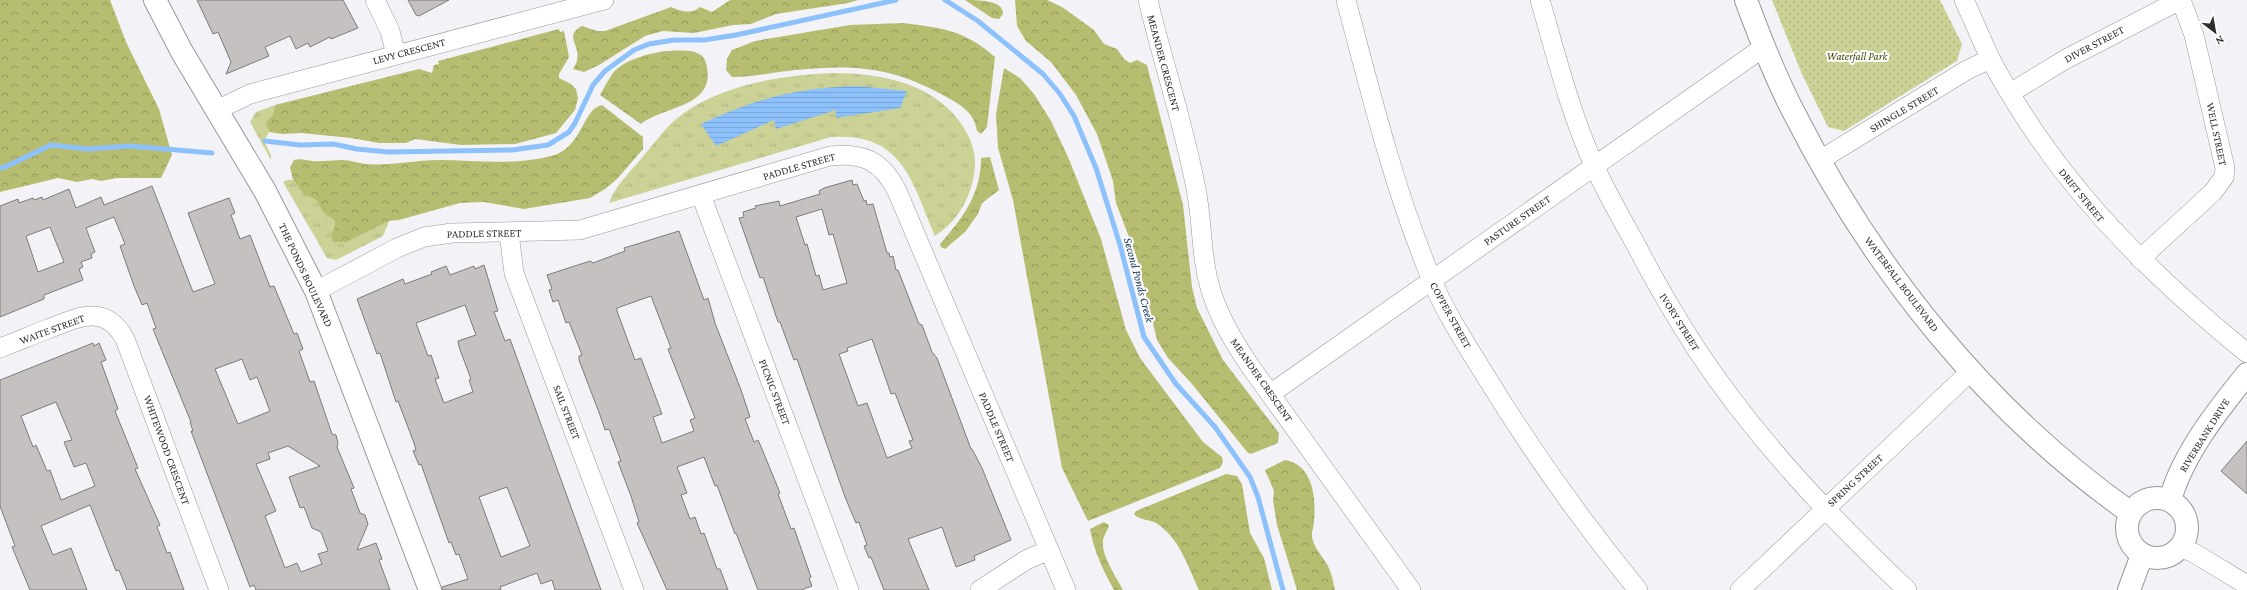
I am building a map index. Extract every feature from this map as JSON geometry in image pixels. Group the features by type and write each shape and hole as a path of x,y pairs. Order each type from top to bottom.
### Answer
{"street":[{"name":"THE PONDS BOULEVARD","path":"155,0 170,30 284,225 316,291 430,590"},
{"path":"375,0 390,31 396,55"},
{"name":"LEVY CRESCENT","path":"217,110 250,94 584,3 604,0"},
{"name":"MEANDER CRESCENT","path":"1148,0 1196,189 1205,265 1212,294 1235,344 1411,590"},
{"name":"COPPER STREET","path":"1346,0 1403,203 1432,280 1471,352 1539,460 1596,540 1638,590"},
{"name":"IVORY STREET","path":"1540,0 1574,114 1594,165 1653,278 1697,350 1756,430 1824,509 1907,590"},
{"name":"WATERFALL BOULEVARD","path":"1746,0 1764,48 1793,111 1849,212 1886,266 1921,313 1970,372 2044,444 2076,472 2131,513"},
{"name":"DRIFT STREET","path":"1964,0 1990,59 2010,93 2038,137 2080,194 2140,259 2186,304 2247,353"},
{"name":"DIVER STREET","path":"2010,93 2066,59 2181,0"},
{"name":"WELL STREET","path":"2140,259 2216,189 2224,177 2225,168 2194,35 2181,0"},
{"name":"PASTURE STREET","path":"1270,394 1594,165 1764,48"},
{"name":"SHINGLE STREET","path":"1820,160 1967,70 1990,59"},
{"name":"PADDLE STREET","path":"316,291 397,248 424,237 452,233 509,233 580,230 830,156 854,155 864,158 885,171 892,181 900,198 1066,590"},
{"name":"PICNIC STREET","path":"701,195 849,590"},
{"name":"SAIL STREET","path":"509,233 514,273 634,590"},
{"name":"WAITE STREET","path":"0,348 86,315 104,318"},
{"name":"WHITEWOOD CRESCENT","path":"104,318 120,330 125,339 219,590"},
{"name":"SPRING STREET","path":"1740,590 1970,372"},
{"name":"RIVERBANK DRIVE","path":"2170,500 2178,476 2198,442 2215,416 2247,374"},
{"path":"2161,497 2170,500 2182,512 2185,520 2185,538 2179,547 2171,554 2161,558 2151,558 2142,555 2130,539 2128,529 2131,513 2141,502 2150,498 2161,497"},
{"path":"2179,547 2194,553 2247,585"},
{"path":"980,590 1026,560 1049,550"},
{"path":"2129,590 2142,555"}],"green space":[{"path":"0,0 110,0 126,42 159,109 172,155 161,178 117,178 101,181 92,179 77,182 58,178 0,192"},
{"path":"730,0 858,0 848,3 776,14 751,24 733,25 694,33 663,31 645,36 599,65 584,72 573,69 577,62 578,55 573,37 576,30 582,26 597,31 605,31 671,7 690,12 700,7 712,12"},
{"path":"965,0 995,3 1002,9 1003,14 999,19 992,18"},
{"path":"1015,0 1047,0 1062,7 1094,30 1104,44 1117,49 1124,59 1130,63 1137,60 1147,65 1183,205 1192,287 1197,308 1223,360 1279,433 1278,443 1251,454 1248,453 1192,384 1168,358 1157,340 1137,258 1116,203 1113,181 1097,134 1076,95 1051,62 1026,41 1017,26"},
{"name":"Waterfall Park","path":"1772,0 1940,0 1962,44 1957,61 1844,131 1828,127 1801,72"},
{"path":"903,23 942,29 963,36 984,48 995,57 987,127 981,134 977,131 973,118 960,105 907,78 889,73 836,67 732,77 726,70 727,59 732,50 755,41 850,25"},
{"path":"559,29 560,32 564,31 569,57 559,74 559,78 571,84 576,89 578,98 575,110 556,133 515,144 461,145 415,139 406,143 379,143 351,138 301,133 282,134 269,132 266,122 273,114 275,105 419,69 432,73 434,65 439,64 438,61"},
{"path":"665,51 695,52 704,58 708,78 704,89 697,97 641,124 600,95 613,73 618,68 630,61"},
{"path":"1004,68 1020,78 1034,94 1051,121 1068,157 1101,239 1126,330 1140,358 1203,442 1222,457 1223,462 1220,468 1088,521 1062,468 1013,200 998,148 996,114"},
{"path":"833,73 871,75 908,84 925,92 940,102 954,114 965,130 973,148 975,160 971,188 960,212 949,225 935,236 911,180 901,164 889,152 874,143 855,138 831,137 609,203 618,185 661,134 675,120 691,108 729,90 750,84 792,76"},
{"path":"275,105 273,114 266,122 269,132 264,141 271,155 271,160 250,122 256,112"},
{"path":"602,105 643,137 643,149 617,179 605,189 590,198 524,209 484,202 460,203 399,220 389,221 347,242 333,242 331,234 334,229 335,221 323,212 316,200 304,195 293,180 290,167 294,160 299,159 312,161 345,160 366,164 393,164 430,160 509,162 537,159 562,152 576,137 595,108"},
{"path":"990,157 999,190 982,203 978,214 965,232 945,249 941,247 940,244 963,215 974,194 978,183 981,158"},
{"path":"293,180 304,195 316,200 323,212 335,221 334,229 347,242 389,221 383,236 336,260 327,258 283,182"},
{"path":"1285,460 1295,463 1302,469 1311,484 1315,513 1312,537 1317,549 1329,569 1335,590 1297,590 1277,525 1273,500 1274,491 1265,470"},
{"path":"1226,474 1237,476 1242,484 1250,533 1264,558 1272,590 1199,590 1183,554 1173,538 1156,523 1139,518 1134,514 1136,511"},
{"path":"1104,522 1109,525 1103,540 1104,553 1123,590 1114,590 1096,553 1090,529"}],"water":[{"path":"857,86 907,91 900,108 836,118 836,110 776,129 774,120 716,146 701,124 741,107 777,96 814,89"}],"building":[{"path":"197,0 343,0 358,28 331,39 330,37 310,47 308,43 296,49 290,36 265,47 269,56 226,74 231,62 218,32 213,34"},
{"path":"408,0 449,0 419,16 416,15"},
{"path":"852,180 853,185 857,184 864,201 866,200 867,205 873,204 887,253 889,253 890,257 893,256 896,270 898,270 919,324 922,325 932,352 937,358 971,449 982,468 1011,540 974,556 975,560 956,567 942,527 908,539 929,590 884,590 871,557 869,558 864,546 867,545 859,522 856,523 845,497 797,359 794,360 780,322 778,322 763,277 760,278 739,218 744,217 743,212 756,208 755,206 779,201 780,206 820,194 819,191 824,188","holes":["822,209 829,235 833,234 847,283 823,290 819,275 816,276 807,244 805,245 796,217","872,339 891,394 895,393 913,440 909,441 912,448 887,458 867,403 858,406 839,354 848,351 847,348"]},
{"path":"152,186 193,292 215,284 188,213 229,198 235,213 231,215 240,239 250,235 270,287 274,286 294,334 297,333 303,349 299,351 310,382 314,381 332,434 336,435 338,443 337,447 354,488 351,489 360,513 365,515 368,524 357,550 376,543 382,559 379,560 390,590 256,590 254,585 250,587 191,431 193,431 191,422 153,329 156,328 147,303 142,305 134,286 120,246 125,244 114,217 86,228 95,252 91,254 92,258 81,262 83,267 79,269 83,280 44,295 44,299 0,317 0,206 18,199 19,203 33,198 34,200 42,197 43,200 69,189 76,208 101,197 104,205","holes":["50,227 64,262 38,272 26,236","242,359 250,380 257,377 270,411 238,424 215,369","288,446 320,466 289,477 300,508 304,507 312,528 321,532 328,551 318,554 322,564 301,572 297,563 285,568 265,516 276,511 256,464 270,459 268,453"]},
{"path":"679,231 704,300 708,298 715,323 741,390 750,417 745,419 754,442 758,440 780,493 778,494 791,529 794,528 811,577 809,578 812,586 801,590 758,590 717,485 715,486 704,457 677,467 687,493 681,495 690,519 695,517 701,534 704,533 717,569 720,569 728,590 667,590 637,523 639,522 631,496 618,462 621,461 609,429 605,430 579,360 579,356 582,355 569,322 566,323 558,300 553,302 549,290 552,289 547,275 590,261 593,263 625,251 624,248","holes":["651,296 671,348 668,349 695,418 690,420 694,431 662,443 653,417 662,414 641,358 635,360 617,308"]},
{"path":"484,265 498,311 494,312 505,341 510,339 601,590 555,590 552,580 541,584 537,573 500,587 501,590 442,590 442,587 468,579 459,554 456,555 451,542 449,543 421,464 419,465 413,451 416,450 414,443 398,401 396,402 380,353 377,354 357,299 403,279 405,284 432,274 431,272 446,266 450,275 474,266 475,269","holes":["465,305 476,335 458,341 471,379 469,380 473,392 444,403 435,379 439,378 431,355 428,356 416,323","507,487 530,546 501,557 479,497"]},
{"path":"93,343 94,346 99,343 106,360 101,362 118,409 115,411 138,468 135,469 160,525 157,527 167,553 170,552 184,590 127,590 119,570 116,571 90,505 41,526 53,555 71,548 87,590 30,590 12,547 15,546 0,506 0,380","holes":["56,402 72,440 64,442 74,467 86,463 95,486 61,500 50,470 47,471 36,445 33,447 21,416"]},
{"path":"2247,441 2247,494 2221,471"}],"waterway":[{"path":"265,141 300,145 333,144 357,149 388,152 512,150 548,145 569,132 575,123 593,85 605,71 634,50 649,44 674,40 704,40 736,35 896,0"},
{"name":"Second Ponds Creek","path":"945,0 978,21 1043,74 1060,94 1074,116 1096,168 1120,245 1144,337 1176,384 1215,427 1250,477 1258,497 1283,590"},
{"path":"0,168 51,145 88,149 130,146 212,153"}]}
